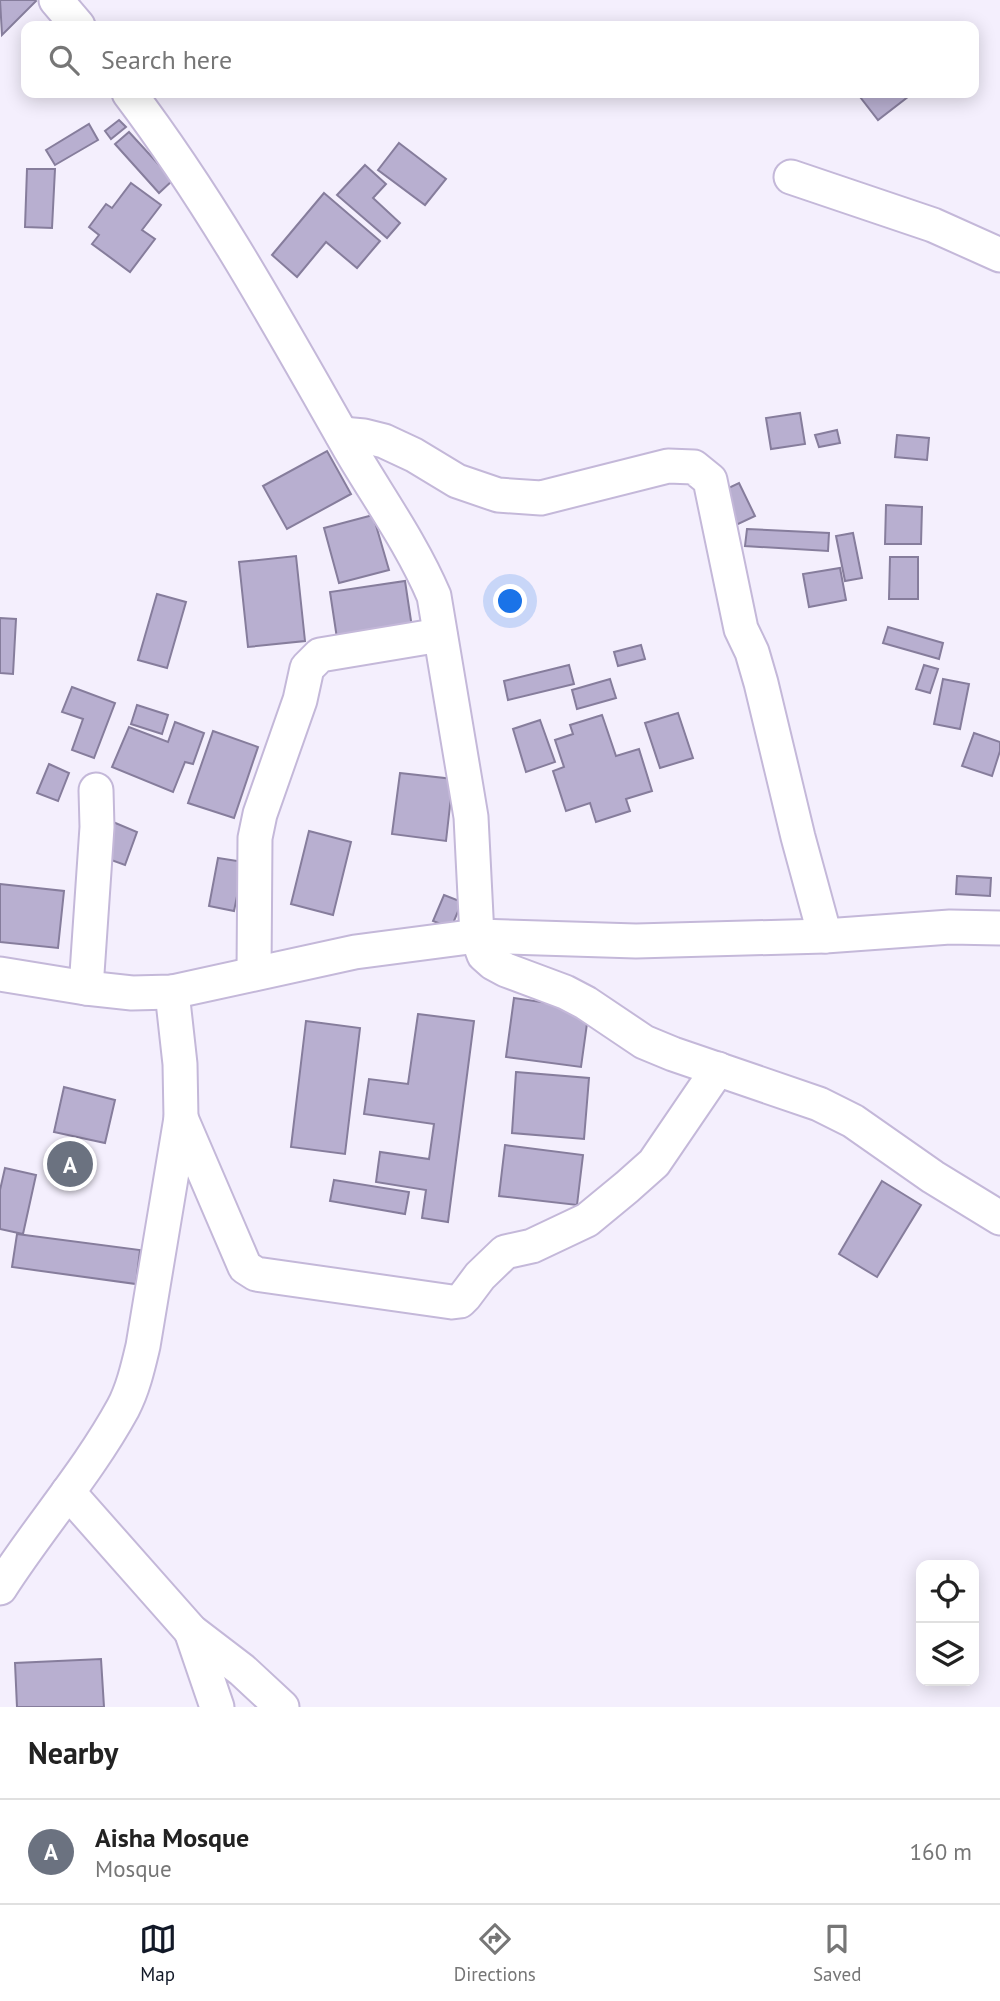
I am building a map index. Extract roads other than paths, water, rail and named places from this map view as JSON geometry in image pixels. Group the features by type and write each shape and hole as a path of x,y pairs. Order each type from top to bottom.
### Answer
{"street":[{"path":"55,0 74,21"},
{"path":"133,98 187,173 421,565 434,596 471,817 477,936 484,955 493,963 586,1003 644,1042 819,1104 853,1121 933,1177 1000,1218"},
{"path":"791,177 933,225 1000,255"},
{"path":"342,434 384,441 457,481 498,495 541,498 668,466 694,467 710,480 741,629 752,652 761,684 825,936"},
{"path":"254,973 255,838 266,795 300,700 307,668 320,655 440,635"},
{"path":"86,988 97,827 96,790"},
{"path":"0,974 132,993 172,992 355,952 477,936 636,941 825,936 950,927 1000,928"},
{"path":"0,1588 22,1553 68,1492 123,1407 136,1376 181,1118 180,1065 172,992"},
{"path":"181,1118 245,1268 256,1274 452,1302 460,1301 480,1276 505,1252 532,1246 587,1220 627,1187 654,1163 718,1069"},
{"path":"68,1492 191,1631 282,1707"},
{"path":"191,1631 217,1707"}],"place":[{"name":"Aisha Mosque","path":"70,1164"}]}
